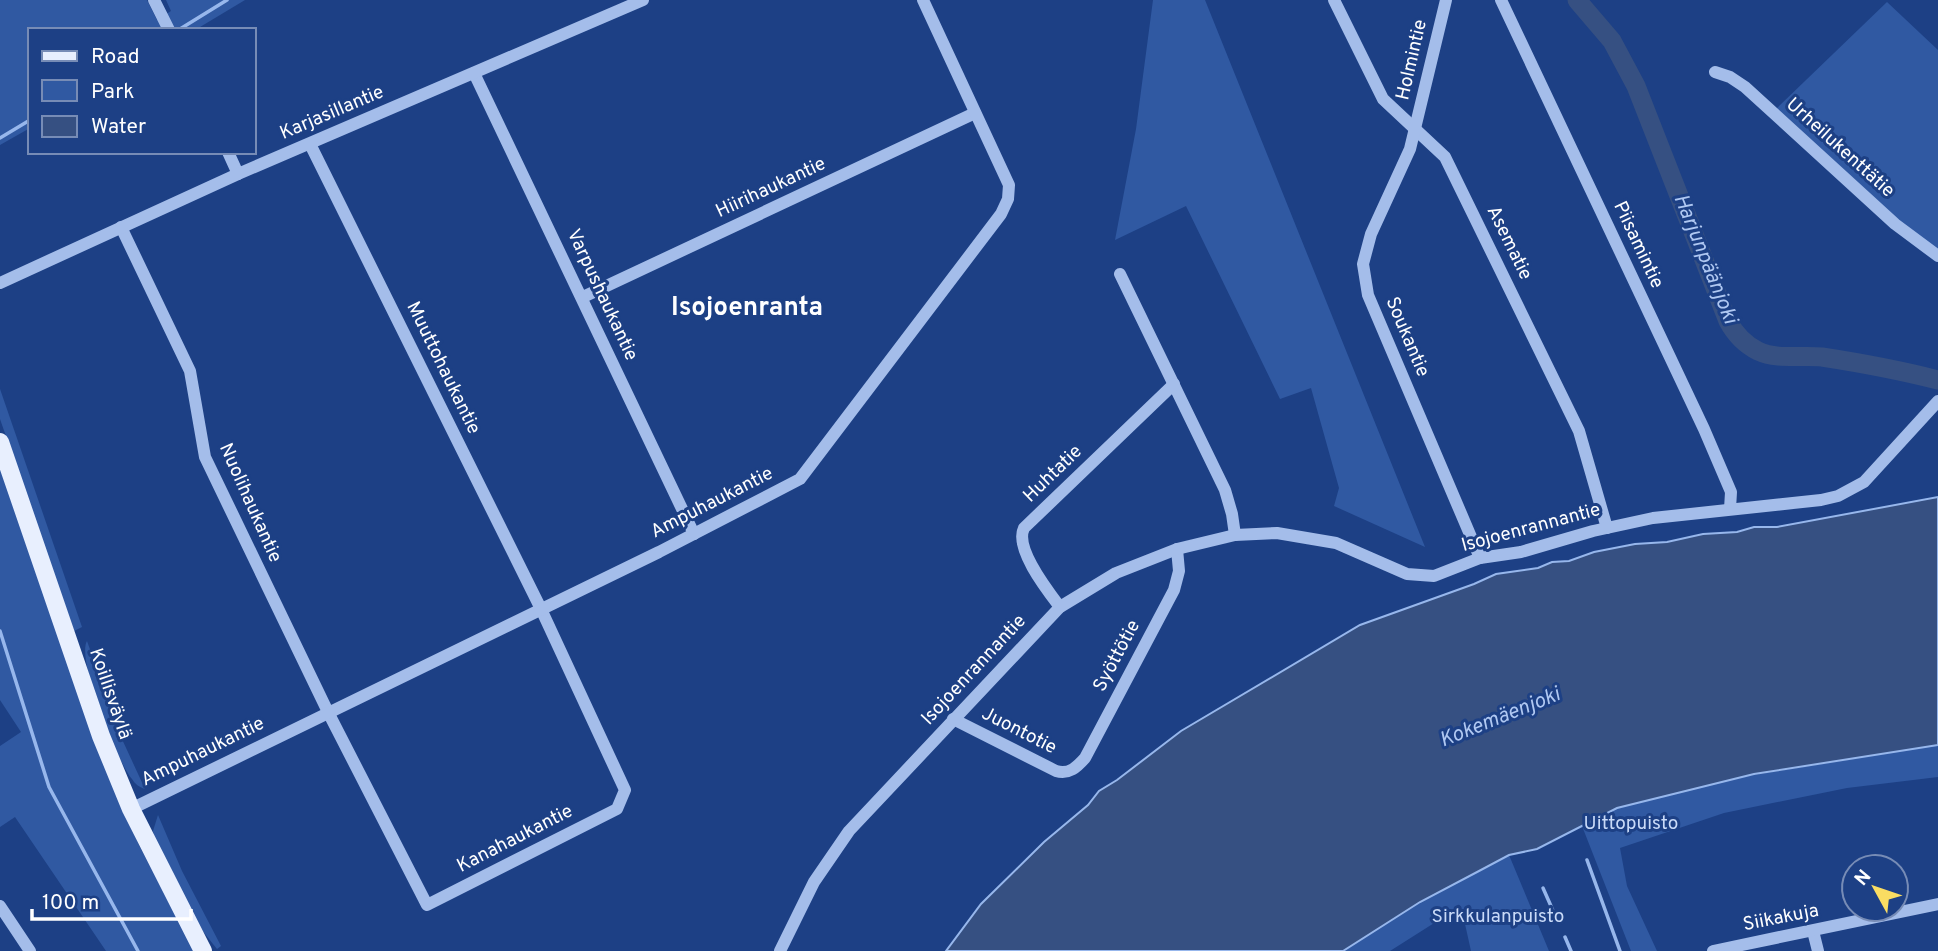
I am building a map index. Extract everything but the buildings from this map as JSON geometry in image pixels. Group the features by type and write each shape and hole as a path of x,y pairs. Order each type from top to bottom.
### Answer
{"main road":[{"name":"Koillisväylä","path":"0,442 101,736 131,809 203,951"}],"street":[{"path":"154,0 168,28"},
{"name":"Karjasillantie","path":"0,283 238,174 643,0"},
{"name":"Ampuhaukantie","path":"131,809 694,534 800,479 1001,214 1008,199 1009,185 923,0"},
{"name":"Asematie","path":"1334,0 1383,99 1445,157 1579,431 1607,528"},
{"name":"Holmintie","path":"1415,128 1446,0"},
{"name":"Piisamintie","path":"1501,0 1704,429 1731,492 1730,509"},
{"name":"Urheilukenttätie","path":"1715,72 1730,77 1745,87 1895,225 1938,256"},
{"name":"Varpushaukantie","path":"474,73 694,534"},
{"name":"Hiirihaukantie","path":"583,298 975,113"},
{"name":"Soukantie","path":"1415,128 1409,149 1371,234 1363,264 1368,295 1480,558"},
{"name":"Muuttohaukantie","path":"310,144 541,609"},
{"path":"229,154 238,174"},
{"name":"Nuolihaukantie","path":"121,227 190,371 205,457 328,712"},
{"path":"1120,274 1225,490 1235,535"},
{"name":"Huhtatie","path":"1060,607 1042,582 1021,543 1024,528 1174,384"},
{"name":"Isojoenrannantie","path":"780,951 814,882 849,831 1060,607 1115,573 1177,550 1235,535 1277,533 1324,540 1361,553 1390,568 1423,577 1434,576 1480,558 1521,552 1653,517 1821,500 1851,491 1875,471 1938,401"},
{"name":"Syöttötie","path":"1069,772 1085,758 1174,590 1179,570 1177,550"},
{"name":"Kanahaukantie","path":"328,712 427,905 617,809 625,790 541,609"},
{"name":"Juontotie","path":"953,719 1056,771 1069,772"},
{"name":"Siikakuja","path":"1713,951 1938,904"},
{"path":"0,906 30,951"},
{"path":"1813,931 1818,951"}],"green space":[{"path":"0,0 147,0 157,20 171,11 166,0 245,0 198,28 28,28 28,129 0,145"},
{"path":"1153,0 1205,0 1425,547 1334,506 1339,488 1311,388 1280,399 1186,206 1115,240 1136,129"},
{"path":"1887,2 1938,50 1938,262 1775,110"},
{"path":"0,389 82,627 74,631 0,419"},
{"path":"0,462 103,763 139,845 195,951 106,951 15,817 0,827 0,746 21,732 0,700"},
{"path":"87,641 121,737 145,789 136,784 125,769 108,733 87,668"},
{"name":"Uittopuisto","path":"1938,745 1938,777 1847,788 1724,813 1620,848 1627,886 1657,951 1631,951 1582,826 1617,808 1723,780"},
{"path":"158,815 182,871 221,946 217,949 201,929 155,840 153,831"},
{"name":"Sirkkulanpuisto","path":"1509,855 1549,951 1471,951 1461,906 1390,951 1343,951 1420,902"}],"water":[{"name":"Kokemäenjoki","path":"1938,497 1938,745 1754,774 1617,808 1537,849 1509,855 1420,902 1343,951 946,951 981,904 1044,842 1088,805 1099,791 1181,731 1360,625 1496,574 1538,568 1594,552 1703,534 1737,532 1754,527 1777,527"}],"waterway":[{"path":"182,28 227,0"},
{"name":"Harjunpäänjoki","path":"1577,0 1612,41 1636,86 1728,321 1740,338 1765,354 1822,357 1938,380"},
{"path":"0,138 28,121"},
{"path":"0,631 49,787 138,951"},
{"path":"1587,860 1620,951"},
{"path":"1543,888 1558,922"},
{"path":"1565,937 1571,951"}],"district":[{"name":"Isojoenranta","path":"747,308"}]}
